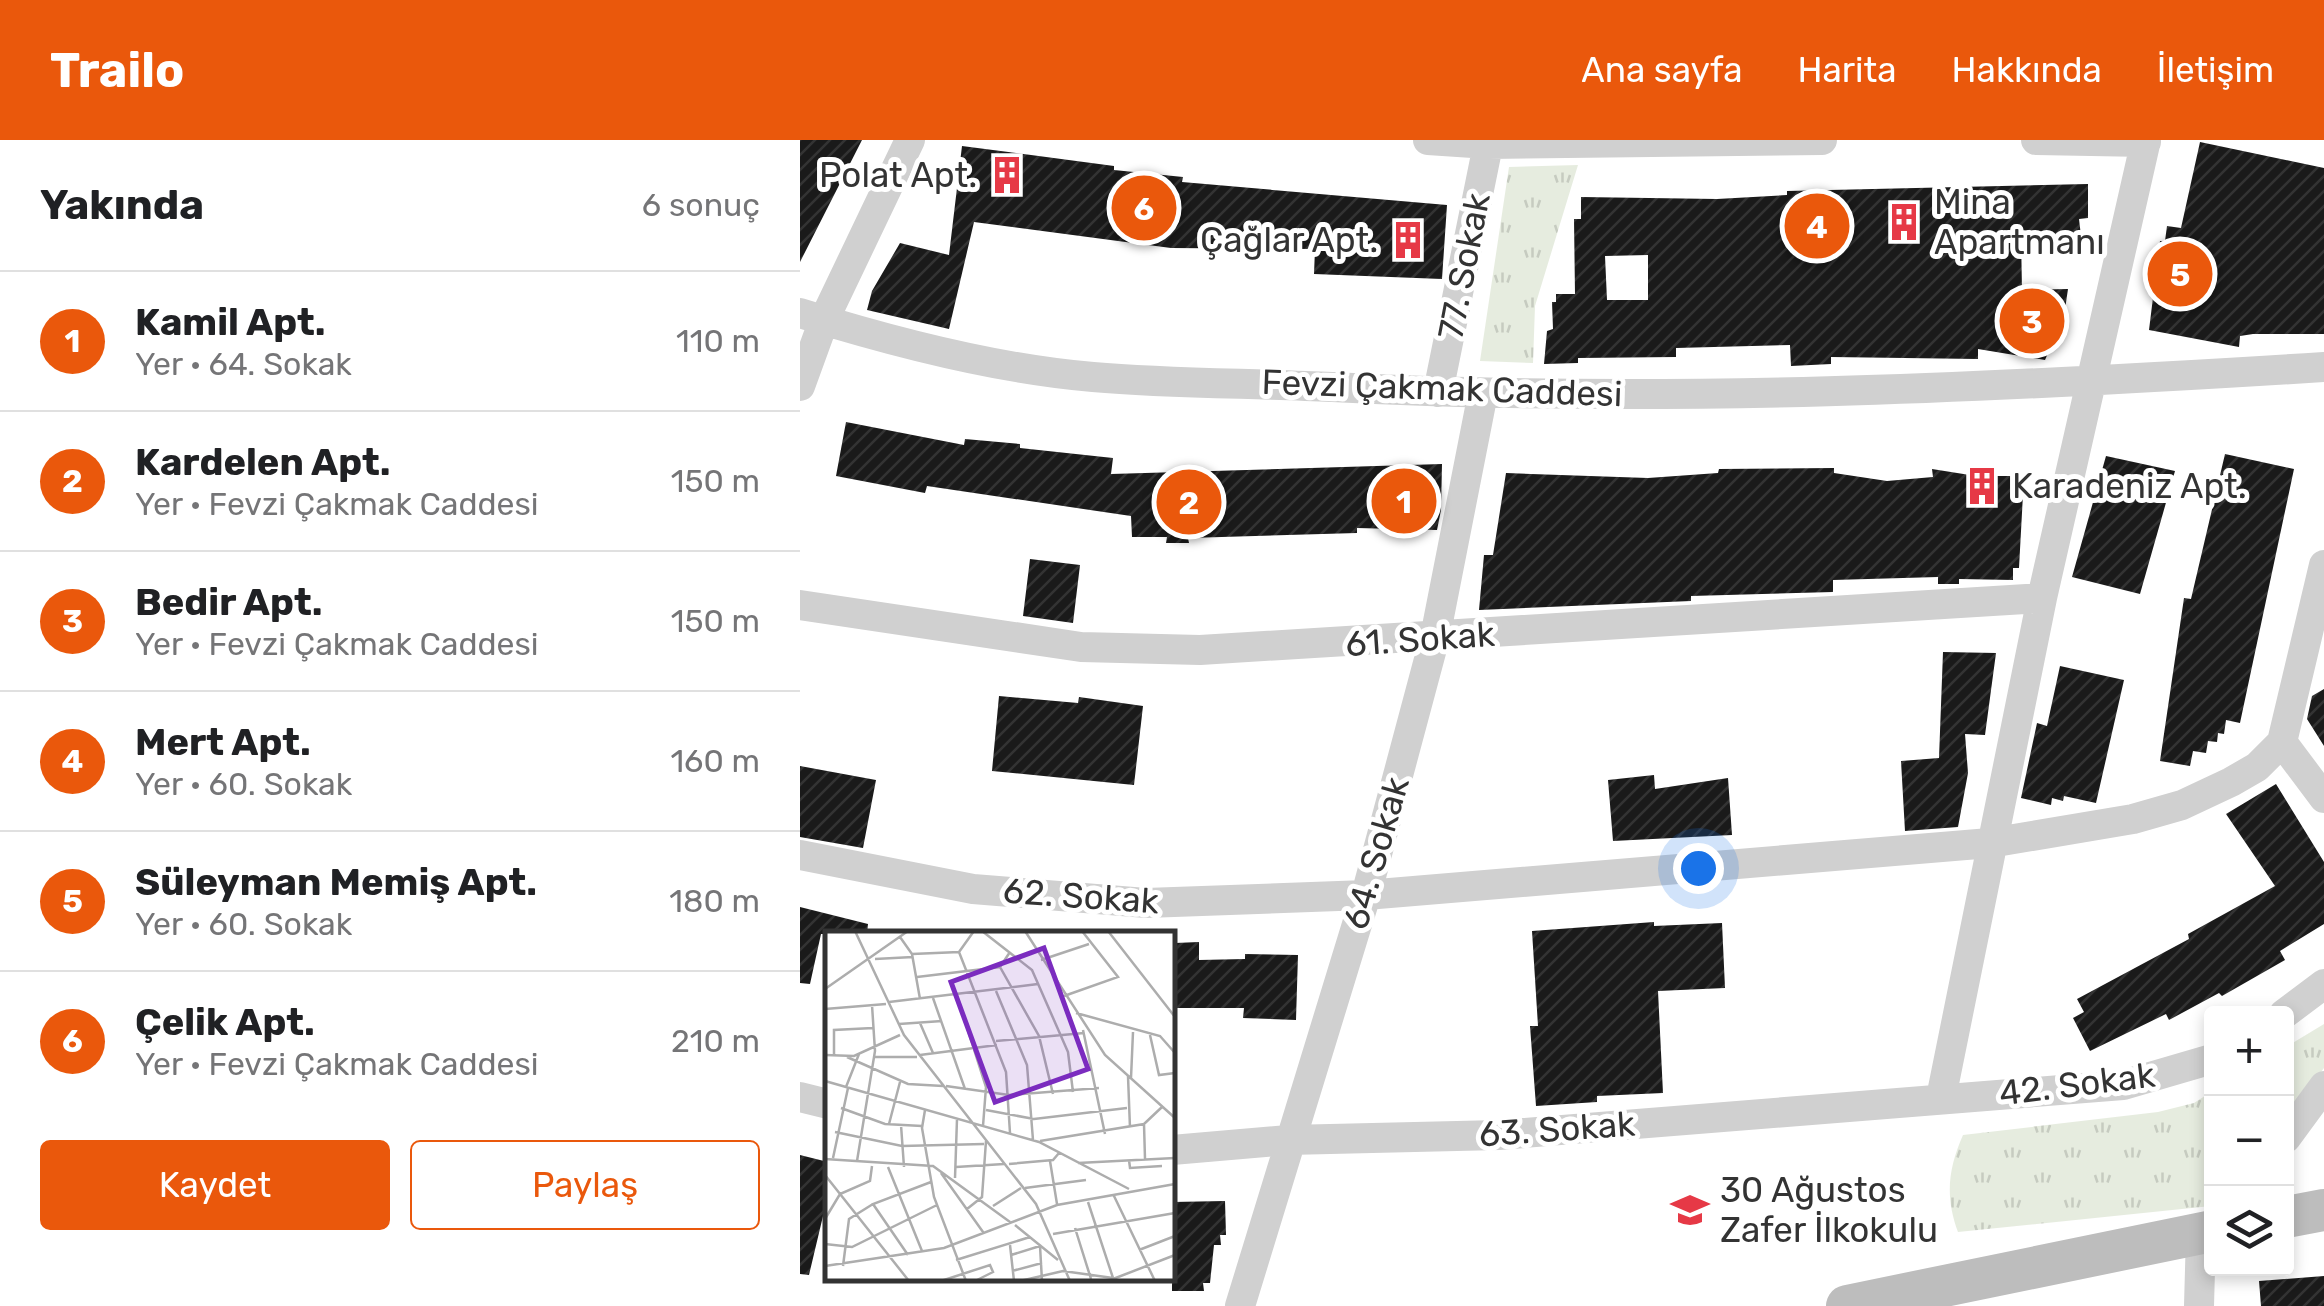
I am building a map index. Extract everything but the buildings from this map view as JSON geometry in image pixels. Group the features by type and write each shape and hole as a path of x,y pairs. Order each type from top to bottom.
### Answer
{"street":[{"path":"800,386 812,316 910,140"},
{"path":"1428,140 1822,140"},
{"path":"1940,1098 2042,598 2146,141 2036,140"},
{"name":"77. Sokak","path":"1438,392 1489,142"},
{"name":"Fevzi Çakmak Caddesi","path":"812,316 992,361 1092,377 1438,392 1697,393 2090,383 2324,366"},
{"name":"64. Sokak","path":"1240,1306 1366,895 1436,637 1483,393"},
{"path":"2324,565 2282,742 2324,798"},
{"name":"61. Sokak","path":"800,605 1082,647 1200,650 2042,598"},
{"name":"62. Sokak","path":"800,855 973,889 1146,904 1366,895 1990,843 2133,820 2182,805 2257,767 2282,742"},
{"path":"2294,1006 2324,984"},
{"name":"42. Sokak","path":"1940,1098 2124,1085 2204,1061"},
{"path":"2294,1127 2324,1086"},
{"path":"800,1097 825,1103"},
{"name":"63. Sokak","path":"1175,1150 1288,1140 1499,1135 1940,1098"},
{"path":"2294,1216 2324,1210"},
{"path":"1847,1306 2204,1232"},
{"path":"2199,1306 2204,1253"}],"green space":[{"path":"1578,165 1535,306 1533,363 1480,361 1509,167"},
{"path":"2324,1024 2324,1068 2294,1109 2294,1096 2294,1042"},
{"path":"2204,1097 2204,1207 1958,1232 1950,1183 1963,1135 2158,1112"}],"place":[{"name":"Polat Apt.","path":"1007,175"},
{"name":"Çelik Apt.","path":"1144,208"},
{"name":"Mina Apartmanı","path":"1904,222"},
{"name":"Mert Apt.","path":"1817,226"},
{"name":"Çağlar Apt.","path":"1408,240"},
{"name":"Süleyman Memiş Apt.","path":"2180,274"},
{"name":"Bedir Apt.","path":"2032,321"},
{"name":"Karadeniz Apt.","path":"1982,486"},
{"name":"Kamil Apt.","path":"1404,501"},
{"name":"Kardelen Apt.","path":"1189,502"},
{"name":"30 Ağustos Zafer İlkokulu","path":"1690,1210"}]}
